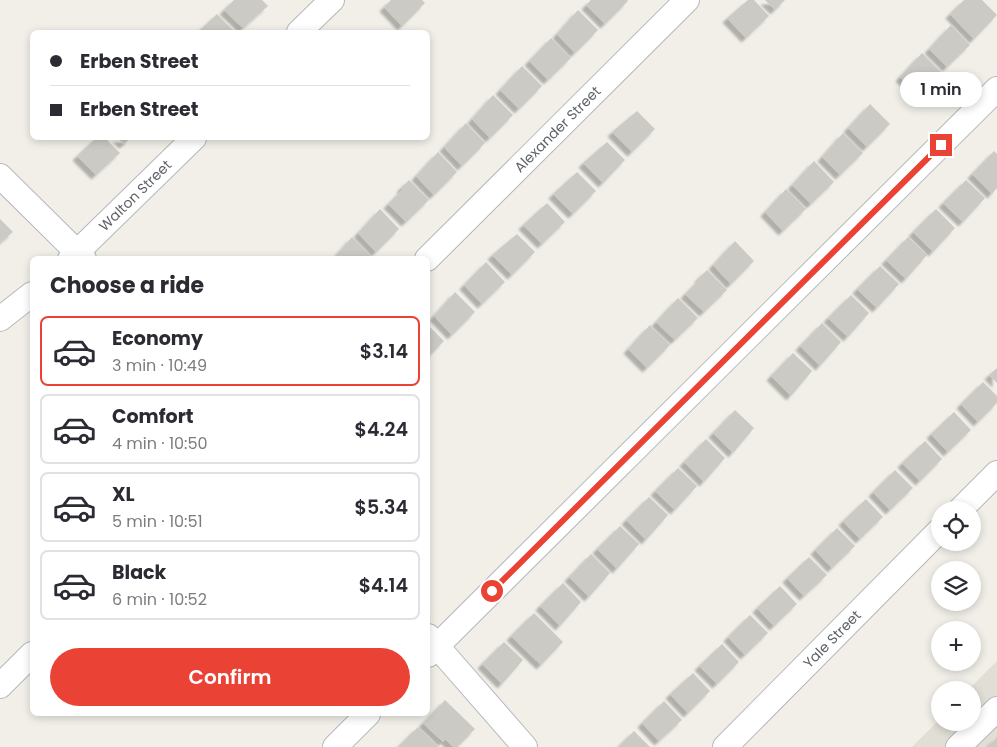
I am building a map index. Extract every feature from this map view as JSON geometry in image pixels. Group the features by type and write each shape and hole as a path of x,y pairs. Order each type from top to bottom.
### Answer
{"street":[{"path":"301,30 332,0"},
{"name":"Alexander Street","path":"430,256 687,0"},
{"path":"525,747 430,646 997,89"},
{"name":"Walton Street","path":"78,256 192,140"},
{"path":"0,176 76,256"},
{"path":"0,319 30,296"},
{"path":"969,501 997,473"},
{"name":"Yale Street","path":"725,747 931,539"},
{"path":"0,686 30,656"},
{"path":"958,747 997,710"},
{"path":"335,747 366,716"}],"shaded area":[{"path":"997,661 997,747 912,747 931,728 931,731 981,731 981,681 977,681"}],"building":[{"path":"234,0 262,0 268,6 243,28 224,10"},
{"path":"391,0 422,0 425,3 402,26 384,7"},
{"path":"591,0 628,1 605,24 586,5"},
{"path":"748,0 754,0 769,16 746,38 727,18"},
{"path":"765,0 785,0 775,10"},
{"path":"964,0 982,0 997,15 974,39 950,14"},
{"path":"578,10 598,30 575,53 557,34"},
{"path":"217,14 233,30 200,30"},
{"path":"951,25 970,45 947,67 929,49"},
{"path":"551,38 571,58 548,80 529,61"},
{"path":"922,53 942,73 919,95 900,77"},
{"path":"522,66 542,86 519,109 500,90"},
{"path":"493,95 513,115 490,138 472,119"},
{"path":"870,104 890,124 867,147 848,128"},
{"path":"637,111 655,129 632,152 612,132"},
{"path":"466,123 485,143 462,166 444,147"},
{"path":"843,133 863,153 840,175 822,157"},
{"path":"94,140 107,140 120,153 96,175 77,156"},
{"path":"119,140 129,140 124,144"},
{"path":"607,142 625,160 603,183 583,163"},
{"path":"994,151 997,154 997,188 992,194 972,174"},
{"path":"438,152 457,172 434,195 416,176"},
{"path":"814,161 834,182 811,204 792,185"},
{"path":"577,172 596,191 573,214 553,194"},
{"path":"409,180 429,200 406,222 388,204"},
{"path":"966,180 985,198 963,222 943,203"},
{"path":"786,189 806,209 783,231 765,212"},
{"path":"547,203 565,222 542,244 523,225"},
{"path":"380,209 399,229 376,252 358,233"},
{"path":"936,209 955,228 933,252 913,232"},
{"path":"0,219 13,232 0,243"},
{"path":"517,234 535,252 512,275 492,255"},
{"path":"352,237 371,256 336,256"},
{"path":"908,237 927,255 906,279 886,260"},
{"path":"735,241 754,261 731,284 713,265"},
{"path":"486,262 505,282 482,304 464,285"},
{"path":"880,266 899,284 877,308 857,289"},
{"path":"707,270 727,290 704,312 685,294"},
{"path":"455,292 475,312 452,335 434,316"},
{"path":"851,295 869,313 848,337 828,318"},
{"path":"678,298 698,318 675,340 656,322"},
{"path":"822,323 841,342 820,366 800,346"},
{"path":"650,325 670,345 647,368 628,349"},
{"path":"430,327 444,341 430,355"},
{"path":"793,353 812,371 791,396 771,376"},
{"path":"997,368 997,383 989,375"},
{"path":"983,382 997,396 997,403 978,422 961,404"},
{"path":"735,410 754,428 733,453 713,433"},
{"path":"954,412 971,430 948,452 931,434"},
{"path":"706,439 725,458 704,482 684,462"},
{"path":"925,441 942,459 920,481 902,463"},
{"path":"678,468 697,486 675,510 655,491"},
{"path":"895,470 913,488 890,510 873,492"},
{"path":"649,497 668,515 646,540 626,520"},
{"path":"866,499 883,517 860,539 843,521"},
{"path":"620,526 639,544 617,569 597,549"},
{"path":"837,528 855,546 832,568 815,550"},
{"path":"591,554 610,573 589,597 569,577"},
{"path":"809,557 827,575 804,596 787,578"},
{"path":"563,583 581,602 560,626 540,606"},
{"path":"780,586 797,604 774,626 757,608"},
{"path":"534,613 563,642 541,665 511,636"},
{"path":"750,615 768,633 745,655 728,637"},
{"path":"504,642 523,660 502,684 482,664"},
{"path":"722,644 739,662 717,684 699,666"},
{"path":"693,673 710,691 688,713 670,694"},
{"path":"445,700 475,729 457,747 453,747 445,739 443,742 423,723"},
{"path":"664,701 682,720 659,741 642,723"},
{"path":"418,727 439,747 398,747"},
{"path":"634,731 650,747 618,747"},
{"path":"997,737 997,747 988,747"}],"route":[{"path":"492,591 941,145"}]}
